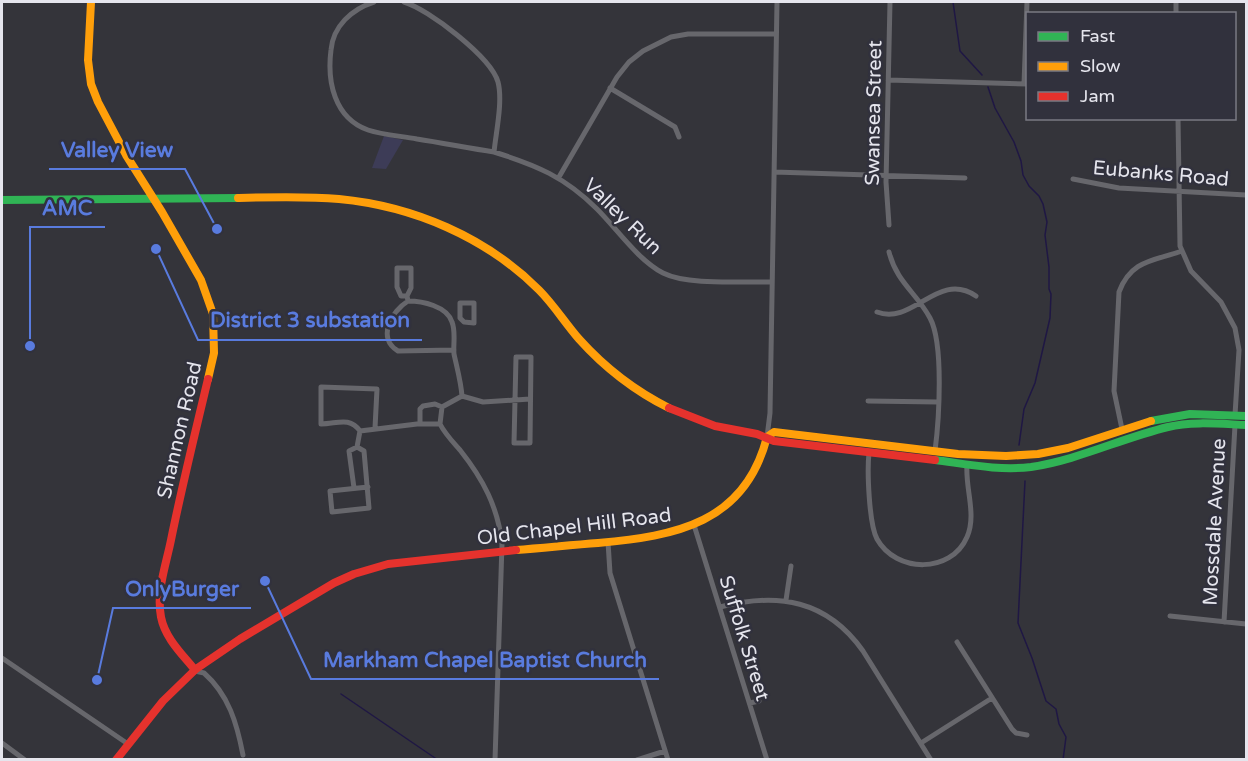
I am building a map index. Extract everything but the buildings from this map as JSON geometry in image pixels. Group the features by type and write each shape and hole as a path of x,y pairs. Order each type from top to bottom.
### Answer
{"main road":[{"name":"Shannon Road","path":"91,2 87,49 94,93 126,155 201,280 212,309 214,353 159,597 161,618 166,632 195,670"},
{"path":"2,200 333,198 375,203 429,218 486,247 515,268 539,290 598,359 640,392 668,409 687,417 728,430 767,436 774,441 1002,468 1029,467 1056,462 1170,426 1196,424 1246,426"},
{"path":"767,436 774,432 997,456 1039,454 1075,447 1122,429 1169,416 1197,414 1246,416"},
{"name":"Old Chapel Hill Road","path":"116,759 160,704 195,670 226,647 296,605 354,574 405,561 649,537 694,525 722,509 744,488 758,465 767,436"}],"street":[{"name":"Valley Run","path":"374,2 352,12 339,27 332,41 330,80 335,99 351,120 367,130 494,152 537,166 559,177 577,190 646,261 662,272 687,280 772,282"},
{"path":"404,2 415,5 427,13 475,50 491,67 498,80 500,94 494,152"},
{"name":"Old Chapel Hill Road","path":"767,436 770,413 777,2"},
{"name":"Swansea Street","path":"889,225 886,175 890,2"},
{"path":"559,177 610,88 629,62 648,48 671,37 703,33 776,34"},
{"path":"888,80 1026,84"},
{"path":"610,88 675,127 679,137"},
{"name":"Mossdale Avenue","path":"1178,120 1179,226 1182,251 1193,274 1221,302 1235,328 1239,350 1235,415"},
{"path":"774,172 965,178"},
{"name":"Eubanks Road","path":"1073,179 1119,188 1246,195"},
{"path":"1122,429 1114,391 1119,292 1125,279 1136,267 1150,260 1182,251"},
{"path":"889,252 900,281 931,320 938,342 935,451"},
{"path":"454,350 398,351 392,346 388,335 388,323 407,299 411,288 411,268 397,268 397,287 402,296 407,299 435,307 447,314 452,321 454,350 462,396"},
{"path":"877,312 889,316 898,315 943,291 956,288 966,289 976,296"},
{"path":"452,321 460,318"},
{"path":"516,357 531,357 531,399 530,443 514,442 516,357"},
{"path":"360,431 349,422 321,424 321,387 376,388 375,428"},
{"path":"442,407 462,396 483,402 531,399"},
{"path":"868,401 938,402"},
{"path":"420,424 420,410 423,406 435,404 442,407"},
{"path":"442,407 440,424 474,468 490,496 500,526 502,551 495,759"},
{"path":"360,431 440,424"},
{"name":"Mossdale Avenue","path":"1224,622 1235,425"},
{"path":"357,447 360,431"},
{"path":"357,447 364,452 368,487 369,508 332,512 330,491 368,487"},
{"path":"354,488 349,451 357,447"},
{"path":"869,453 871,520 875,536 889,554 903,562 914,564 928,565 944,560 957,551 967,537 971,517 967,464"},
{"name":"Suffolk Street","path":"694,525 767,759"},
{"path":"608,542 610,573 668,759"},
{"path":"786,600 791,566"},
{"path":"720,608 756,600 786,600 821,612 833,619 851,635 863,651 931,759"},
{"path":"1170,616 1246,624"},
{"path":"957,642 1012,729 1016,733 1027,735"},
{"path":"2,658 128,744"},
{"path":"195,670 202,671 222,693 234,715 243,755"},
{"path":"921,742 992,698"},
{"path":"750,704 759,701"},
{"path":"2,743 25,759"},
{"path":"637,759 665,751"}],"shaded area":[{"path":"384,136 403,140 386,169 372,168"}],"waterway":[{"path":"953,2 960,51 982,75"},
{"path":"988,87 995,108 1014,142 1023,175 1043,204 1047,222 1045,235 1051,294 1050,318 1035,383 1024,409 1019,445"},
{"path":"1025,481 1018,623 1046,701 1056,709 1059,724 1066,737 1063,760"},
{"path":"341,694 438,760"}],"traffic: fast":[{"path":"2,200 238,198"},
{"path":"1151,421 1190,414 1246,416"},
{"path":"935,460 995,468 1031,467 1066,459 1177,425 1207,423 1246,425"}],"traffic: slow":[{"path":"91,2 88,60 91,84 126,155 201,280 213,314 214,353 208,379"},
{"path":"238,198 339,199 394,209 447,227 496,254 518,271 539,290 599,360 632,386 669,408"},
{"path":"767,437 774,432 958,454 1006,456 1038,454 1068,448 1151,421"},
{"path":"516,550 654,536 704,520 742,489 757,466 767,437"}],"traffic: jam":[{"path":"195,670 166,632 161,617 160,598 164,568 208,379"},
{"path":"669,408 715,426 757,434 774,441 935,460"},
{"path":"116,760 163,701 196,669 240,639 334,583 354,574 388,564 516,550"}],"place":[{"name":"Valley View","path":"217,229"},
{"name":"District 3 substation","path":"156,249"},
{"name":"AMC","path":"30,346"},
{"name":"Markham Chapel Baptist Church","path":"265,581"},
{"name":"OnlyBurger","path":"97,680"}]}
